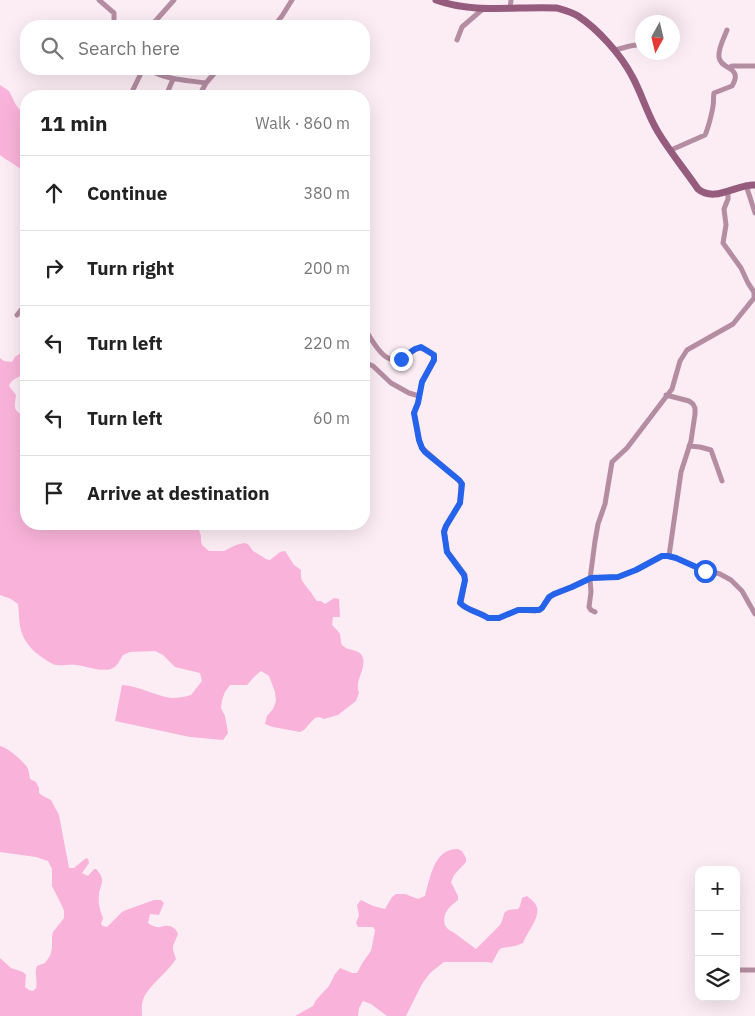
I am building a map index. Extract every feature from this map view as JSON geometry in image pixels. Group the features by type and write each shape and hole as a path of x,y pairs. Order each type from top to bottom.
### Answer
{"street":[{"path":"99,0 114,13 114,20"},
{"path":"156,20 174,0"},
{"path":"279,20 292,0"},
{"path":"436,0 461,7 484,8 511,4 556,8 572,13 593,28 615,50 634,78 648,115 658,133 702,193 711,195 755,185"},
{"path":"457,40 462,27 484,8"},
{"path":"671,150 706,134 714,93 732,86 735,82 734,72 730,67 722,63 719,57 727,30"},
{"path":"615,50 635,45"},
{"path":"730,67 755,66"},
{"path":"133,90 140,75"},
{"path":"161,75 172,79 206,83"},
{"path":"202,90 213,75"},
{"path":"168,90 172,79"},
{"path":"746,186 755,213"},
{"path":"595,612 589,606 590,578 596,534 605,504 612,462 627,448 672,389 680,361 688,350 733,324 754,299 755,295 741,268 724,243 726,225 724,209 728,199 728,191"},
{"path":"17,315 20,311"},
{"path":"370,337 374,344 390,359 401,359 421,347 433,354 434,360 422,382 414,416 420,444 425,452 462,484 460,503 444,530 447,552 464,575 465,580 461,604 466,608 488,618 499,618 518,610 535,611 542,608 551,596 590,578 618,577 662,556 669,556 720,574 731,580 742,591 755,614"},
{"path":"370,365 392,383 409,393 419,396"},
{"path":"666,395 689,401 695,408 689,446 681,472 669,556"},
{"path":"689,446 712,450 722,481"},
{"path":"740,970 755,970"}],"shaded area":[{"path":"0,85 9,91 20,110 20,168 0,155"},
{"path":"20,353 20,376 14,379 9,386 16,395 15,409 20,414 20,530 199,530 202,545 209,551 224,551 244,543 248,544 253,551 270,560 280,552 285,551 294,565 301,570 302,581 317,601 325,604 334,598 339,599 340,617 333,617 332,625 340,634 343,646 360,653 363,658 363,667 358,684 359,693 356,701 338,715 324,719 315,718 300,732 273,727 265,724 267,716 273,709 276,701 275,692 269,676 261,671 247,685 230,685 225,692 221,708 225,716 228,733 223,740 190,737 115,721 122,685 166,697 182,697 191,695 202,681 200,673 175,667 163,655 155,651 130,652 123,655 113,668 102,670 76,665 56,665 33,650 22,632 18,604 0,595 0,358 4,361 12,362"},
{"path":"0,746 22,761 28,768 30,779 36,782 39,793 51,800 59,815 69,868 74,868 86,858 89,863 82,873 88,876 96,869 101,876 99,901 103,918 101,924 103,926 107,927 126,910 154,900 161,900 164,903 159,915 150,914 148,923 157,927 173,927 176,930 178,934 173,950 176,959 145,995 142,1004 142,1016 0,1016 0,958 11,968 26,975 25,987 33,991 36,988 37,966 45,963 50,956 53,932 64,918 64,911 52,886 52,869 48,861 36,857 0,852"},
{"path":"458,849 462,851 466,862 454,875 451,882 458,900 445,915 444,922 447,928 476,949 500,925 504,913 508,910 518,909 522,898 527,896 536,905 537,914 523,943 502,948 492,963 444,962 430,973 422,984 406,1016 387,1016 371,1004 363,1001 359,1008 358,1016 295,1016 313,1006 340,968 357,973 371,951 375,930 373,927 358,927 356,923 359,915 357,905 361,900 385,909 396,894 405,894 418,899 425,896 430,877 439,857 450,850"}],"route":[{"path":"401,359 421,347 434,355 434,360 422,382 414,416 422,448 461,481 462,484 461,501 444,532 447,552 464,575 465,580 460,603 465,607 488,618 499,618 515,610 539,610 549,597 579,583 591,578 618,577 662,556 676,558 705,571"}]}
